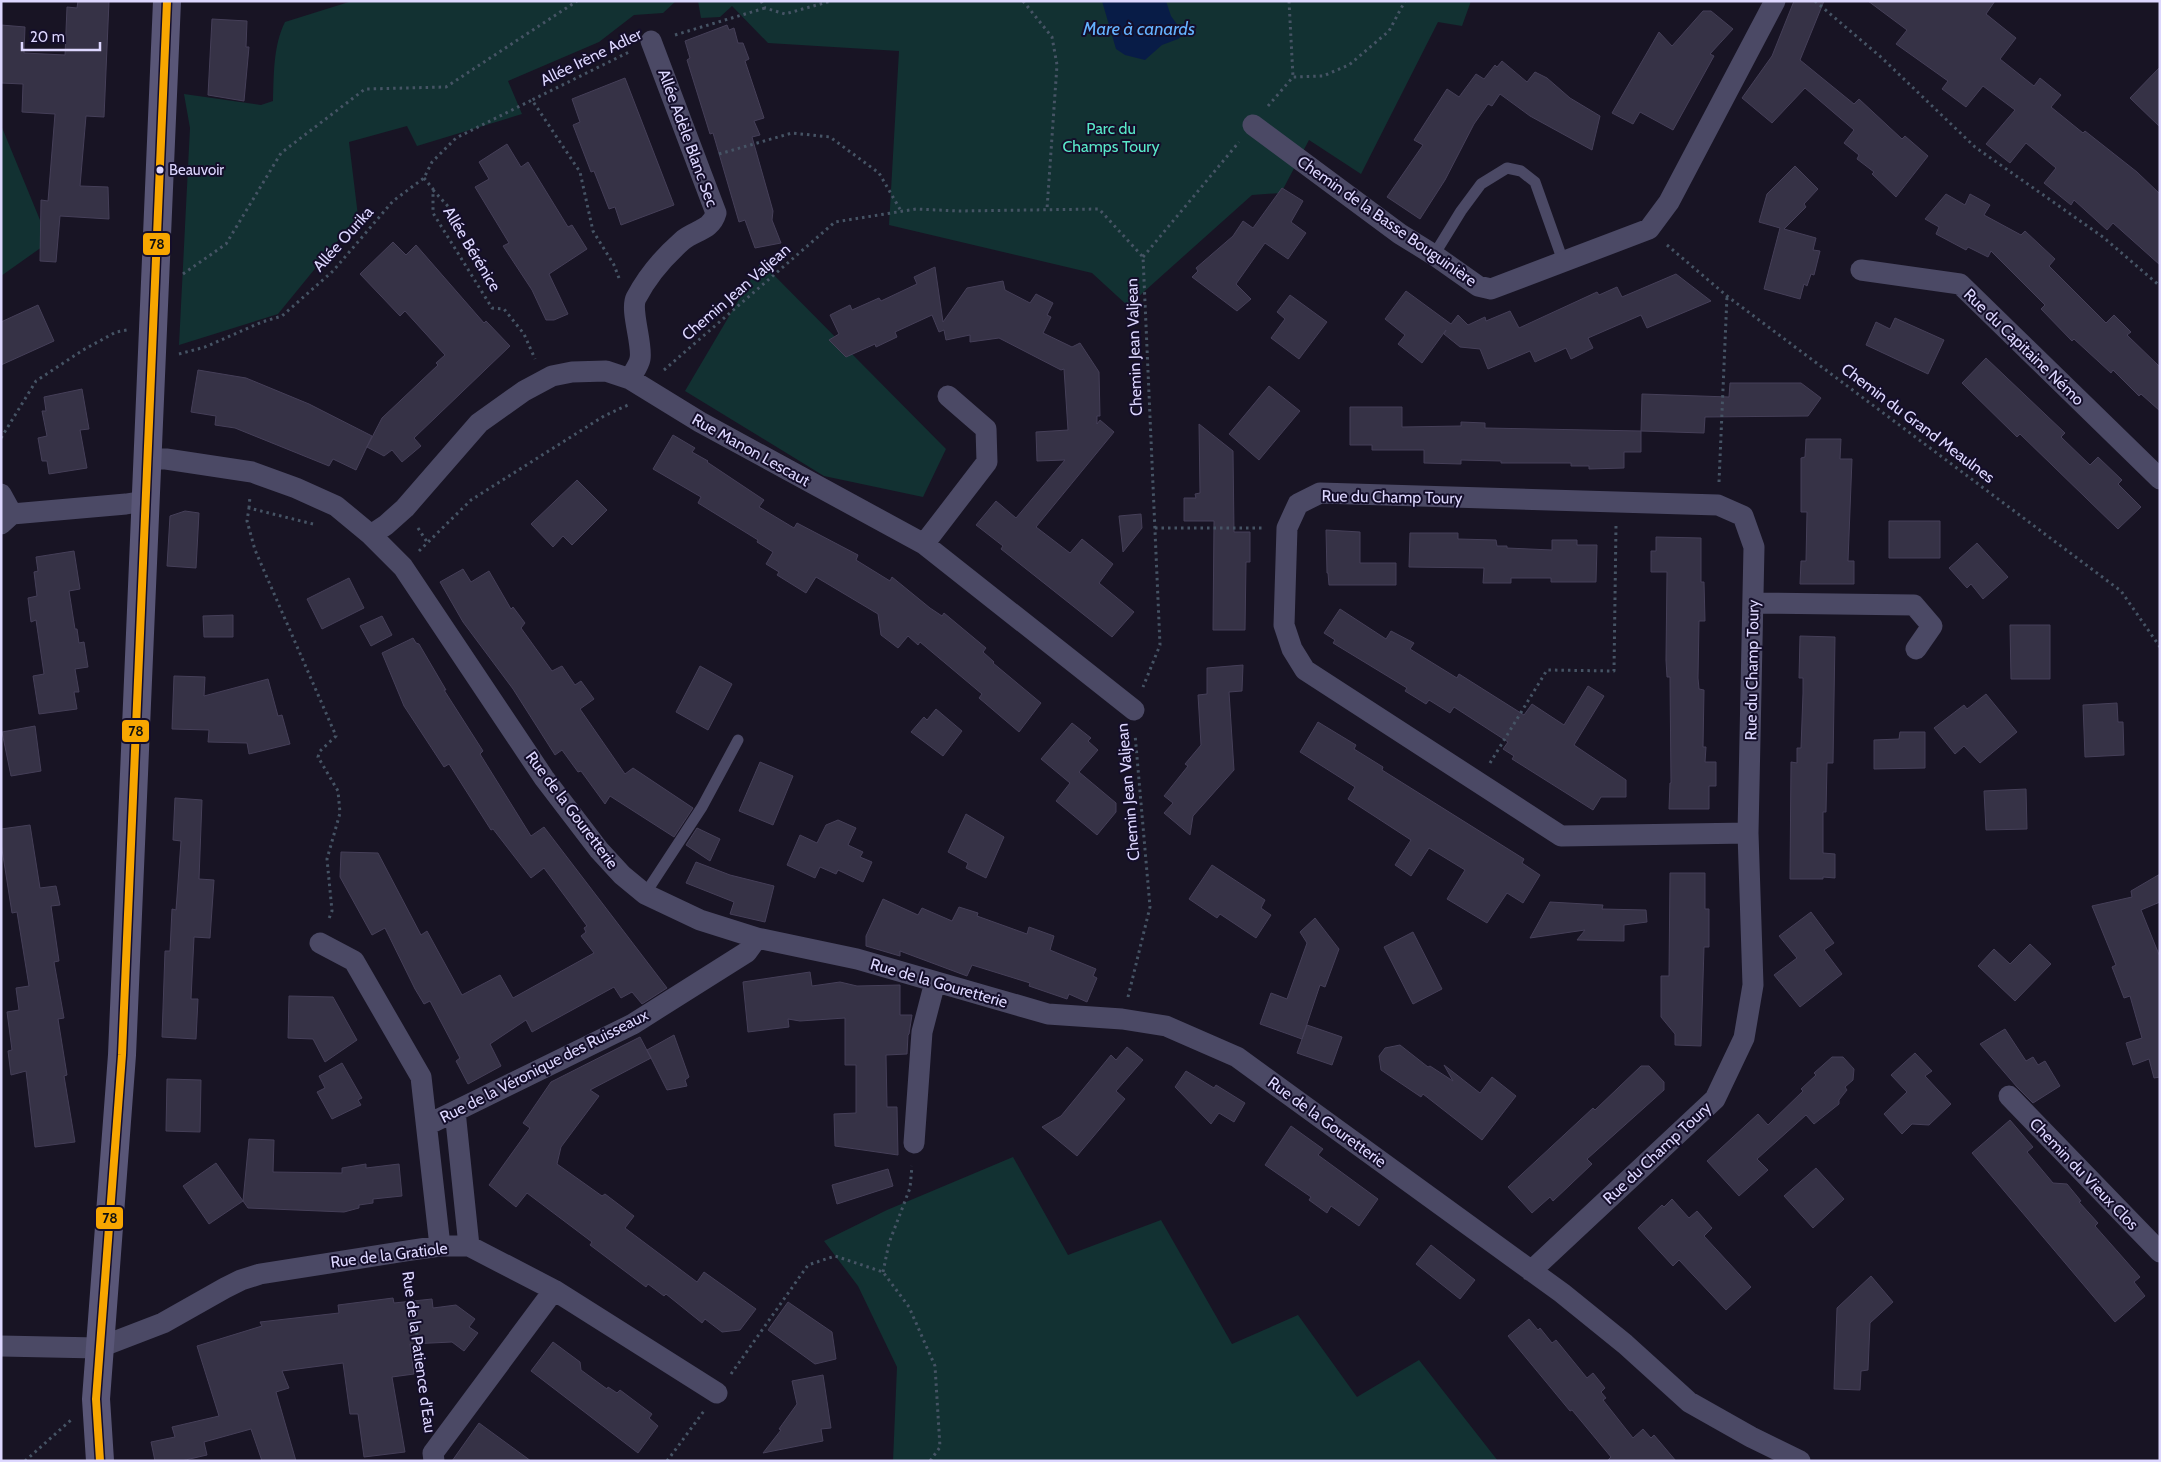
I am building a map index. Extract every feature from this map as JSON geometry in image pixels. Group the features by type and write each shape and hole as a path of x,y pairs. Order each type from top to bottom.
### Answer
{"street":[{"path":"100,1461 96,1399 98,1348 122,1055 167,1"},
{"path":"1649,229 1669,202 1774,1"},
{"name":"Allée Adèle Blanc Sec","path":"634,300 648,278 683,240 706,228 714,221 716,213 652,41"},
{"name":"Chemin de la Basse Bouguinière","path":"1253,125 1400,234 1478,286 1491,290 1649,229"},
{"name":"Rue du Capitaine Némo","path":"1861,270 1960,284 2160,479"},
{"path":"634,300 640,358 636,383"},
{"name":"Rue Manon Lescaut","path":"370,535 386,525 405,508 479,423 524,391 552,376 572,372 606,371 636,383 700,422 924,544 1134,710"},
{"path":"924,544 987,462 986,429 948,396"},
{"name":"Rue de la Gouretterie","path":"146,459 166,459 252,472 296,488 336,506 370,535 403,567 544,778 598,850 622,875 645,894 700,920 757,938 857,959 1048,1014 1122,1019 1166,1026 1237,1057 1531,1271 1625,1344 1689,1402 1751,1438 1800,1461"},
{"name":"Rue du Champ Toury","path":"1531,1271 1715,1100 1744,1038 1753,985 1748,833 1754,547 1744,516 1718,505 1320,493 1298,504 1286,528 1284,625 1292,649 1305,670 1561,836 1748,833"},
{"path":"1,494 7,519 146,501"},
{"path":"1754,603 1914,605 1932,626 1916,649"},
{"name":"Rue de la Véronique des Ruisseaux","path":"427,1125 633,1024 747,952 757,938"},
{"path":"320,943 354,961 421,1077 440,1246"},
{"path":"914,1143 922,1032 935,982"},
{"name":"Chemin du Vieux Clos","path":"2009,1096 2160,1252"},
{"path":"455,1111 469,1246"},
{"name":"Rue de la Gratiole","path":"98,1348 163,1324 241,1280 282,1269 440,1246 469,1246 554,1290 717,1393"},
{"name":"Rue de la Patience d'Eau","path":"433,1457 554,1290"},
{"path":"1,1346 98,1348"}],"lane":[{"path":"1434,255 1480,184 1507,168 1521,171 1535,182 1563,261"},
{"path":"645,894 702,807 738,740"}],"path":[{"path":"155,279 183,274 226,244 281,153 365,89 446,87 577,1"},
{"path":"761,1 765,8 785,14 831,1"},
{"path":"1023,1 1052,37 1057,65 1047,209"},
{"path":"1288,1 1293,77"},
{"path":"1816,1 1882,58 1975,147 2103,237 2160,286"},
{"name":"Allée Irène Adler","path":"634,300 625,292 614,265 593,231 580,172 532,100 652,41 689,32 765,8"},
{"name":"Allée Ourika","path":"151,360 205,347 262,322 282,316 333,271 393,201 424,178 432,162 456,138 532,100"},
{"path":"696,160 792,133 830,137 880,173 901,211"},
{"name":"Allée Bérénice","path":"424,178 433,189 433,213 492,308 504,309 524,334 536,361 543,359"},
{"path":"433,189 456,215"},
{"name":"Chemin Jean Valjean","path":"636,383 651,367 665,371 835,222 916,209 959,211 1100,209 1143,257 1160,645 1134,710 1150,907 1122,1019"},
{"name":"Chemin du Grand Meaulnes","path":"1649,229 1728,296 2121,591 2160,647"},
{"path":"1718,505 1728,296"},
{"path":"1,438 36,381 83,350 116,332 153,325"},
{"path":"427,542 471,500 604,416 634,402 636,383"},
{"path":"1478,783 1547,670 1614,670 1616,502"},
{"path":"320,527 249,508 247,521 255,550 336,736 320,750 318,757 338,791 340,813 327,859 332,910 320,943"},
{"path":"1155,528 1286,528"},
{"path":"883,1272 889,1243 910,1188 914,1143"},
{"name":"Rue de la Patience d'Eau","path":"406,1251 433,1457"},
{"path":"667,1461 808,1265 835,1256 883,1272 910,1307 935,1366 940,1447 930,1461"},
{"path":"26,1461 96,1399"}],"green space":[{"path":"352,1 676,1 663,13 634,15 599,42 508,81 522,114 417,146 407,126 349,142 358,216 278,314 179,345 190,128 184,94 261,105 273,101 276,51 285,22"},
{"name":"Parc du Champs Toury","path":"698,1 1471,1 1462,26 1438,22 1361,174 1309,140 1281,193 1252,195 1128,306 1092,273 889,225 899,51 768,43 732,6 720,17 701,18"},
{"path":"1,125 49,242 1,276"},
{"path":"761,262 946,449 923,497 824,476 685,391"},
{"path":"1013,1157 1068,1255 1161,1220 1232,1344 1298,1315 1357,1397 1419,1360 1498,1461 893,1461 897,1367 858,1286 824,1241 887,1210"}],"water":[{"name":"Mare à canards","path":"1102,1 1166,1 1171,16 1184,34 1178,39 1162,45 1145,60 1125,55 1116,49"}],"building":[{"path":"78,1 109,1 104,117 86,116 80,186 108,187 109,219 60,216 56,262 40,261 41,200 48,201 55,114 22,112 23,84 1,83 1,25 25,27 24,53 65,55 67,7 77,8"},
{"path":"1794,1 1824,1 1800,60 1854,104 1859,99 1902,139 1905,136 1928,156 1896,197 1872,174 1874,172 1857,159 1859,155 1844,143 1854,130 1805,88 1772,123 1742,98 1772,56"},
{"path":"1868,1 1995,1 1986,14 2016,38 2000,59 2034,86 2040,78 2061,95 2051,107 2137,172 2160,194 2160,265 2113,223 2107,230 2074,200 2071,205 2044,183 2056,168 2026,143 2010,163 1986,144 2015,110 1983,86 1966,107 1942,89 1948,81 1896,44 1907,30"},
{"path":"1703,11 1711,11 1733,29 1710,54 1714,56 1673,130 1640,112 1633,124 1612,113 1659,32 1672,46"},
{"path":"212,19 247,21 246,47 249,47 244,101 208,95"},
{"path":"727,25 729,30 734,28 738,43 743,43 749,59 745,61 764,118 754,121 760,135 752,137 773,211 772,220 781,243 755,248 745,220 739,222 713,133 710,134 687,60 690,58 685,41"},
{"path":"1502,61 1527,82 1535,72 1547,78 1570,98 1600,116 1592,150 1530,116 1500,94 1492,106 1488,104 1474,124 1445,180 1420,219 1387,197 1423,145 1414,140 1447,89 1459,97 1476,74 1484,79 1495,65 1497,67"},
{"path":"2160,67 2160,127 2130,98"},
{"path":"625,78 674,205 621,225 615,207 609,209 594,171 591,172 573,125 580,122 572,99"},
{"path":"507,144 521,167 528,162 568,227 572,225 587,249 549,274 568,314 554,320 546,320 532,290 503,246 509,243 475,187 489,179 479,162"},
{"path":"1795,166 1818,189 1804,204 1806,207 1784,229 1816,238 1813,250 1820,251 1814,275 1811,274 1807,286 1804,284 1800,299 1764,289 1780,228 1759,222 1767,194"},
{"path":"1282,188 1303,201 1291,222 1306,233 1288,259 1265,243 1236,284 1251,299 1237,311 1192,277 1198,271 1196,268 1233,236 1243,221 1253,228"},
{"path":"1946,194 1965,205 1970,194 1990,205 1984,215 2021,235 2025,231 2055,259 2049,266 2106,323 2114,315 2131,332 2127,335 2160,367 2160,411 2141,394 2139,396 2113,370 2111,373 2074,339 2072,341 2041,309 2045,305 1991,251 1988,257 1968,247 1966,250 1936,234 1939,227 1925,219"},
{"path":"393,242 406,255 416,245 484,323 486,321 510,346 414,438 421,446 402,462 392,450 384,456 367,447 382,418 438,365 436,363 445,355 405,311 400,316 360,274"},
{"path":"935,267 943,322 967,288 1003,281 1005,290 1030,303 1036,294 1053,303 1047,315 1051,317 1043,333 1072,347 1080,343 1099,372 1100,416 1097,416 1097,424 1100,420 1114,432 1036,527 1070,553 1082,539 1113,564 1099,583 1134,612 1112,637 1001,549 1003,546 976,525 996,501 1016,518 1065,460 1037,461 1036,432 1068,430 1064,369 1061,370 999,338 970,342 970,335 946,340 944,330 939,332 932,315 895,332 897,337 876,347 875,344 846,357 829,340 839,334 830,315 850,305 852,310 879,298 881,301 917,284 914,277"},
{"path":"1676,274 1711,301 1647,328 1641,315 1588,338 1593,348 1571,359 1566,348 1535,362 1530,351 1488,369 1480,349 1460,347 1444,334 1446,330 1422,363 1398,344 1405,335 1385,319 1406,291 1451,324 1458,315 1468,325 1485,317 1486,321 1510,311 1519,328 1597,292 1599,295 1617,287 1622,297"},
{"path":"1290,295 1327,322 1299,359 1271,338 1285,319 1277,312"},
{"path":"38,305 54,341 1,365 1,322"},
{"path":"1895,318 1944,340 1928,374 1866,345 1876,322 1890,329"},
{"path":"1986,358 2065,433 2061,437 2090,465 2098,457 2122,480 2118,484 2141,507 2118,529 2020,434 2017,437 1962,383"},
{"path":"198,370 246,378 309,404 372,436 356,470 333,459 329,466 235,428 215,425 216,416 191,412"},
{"path":"1730,383 1801,383 1821,398 1808,416 1705,417 1704,433 1641,431 1642,394 1729,397"},
{"path":"1269,386 1300,411 1259,460 1229,434"},
{"path":"82,389 89,429 80,430 87,468 49,474 47,461 42,461 38,438 47,436 42,411 46,411 44,397"},
{"path":"1350,407 1402,407 1402,427 1461,426 1461,422 1485,423 1485,428 1641,431 1641,452 1624,452 1624,468 1589,469 1589,466 1571,466 1571,463 1501,463 1501,461 1461,460 1461,464 1424,463 1424,450 1372,450 1372,445 1350,445"},
{"path":"1199,424 1233,451 1234,532 1250,532 1250,562 1246,562 1245,630 1213,630 1214,521 1184,521 1184,498 1196,498 1195,494 1200,493"},
{"path":"673,435 695,448 692,452 764,500 759,507 794,528 797,523 858,555 856,560 890,581 892,577 930,608 942,616 944,613 986,648 983,652 993,663 1041,703 1019,732 979,698 982,694 920,642 918,645 908,636 898,648 881,635 878,614 816,577 806,593 777,575 779,572 766,564 773,552 757,542 758,540 698,503 701,497 653,469"},
{"path":"1806,439 1841,439 1840,459 1852,459 1848,561 1854,561 1854,584 1800,584 1801,561 1806,561 1807,512 1801,512 1801,458 1805,457"},
{"path":"577,480 607,510 572,545 563,536 553,547 531,524"},
{"path":"185,511 199,513 196,568 167,566 170,516"},
{"path":"1141,514 1142,528 1123,552 1119,516"},
{"path":"1889,521 1940,521 1940,558 1889,558"},
{"path":"1326,530 1360,532 1360,563 1396,563 1396,585 1329,585"},
{"path":"1410,533 1458,533 1458,539 1496,540 1497,546 1507,546 1507,548 1552,550 1552,540 1577,540 1577,545 1597,545 1596,582 1551,582 1551,578 1511,578 1511,583 1483,583 1484,568 1409,567"},
{"path":"1656,537 1701,538 1701,582 1704,582 1705,621 1699,621 1698,678 1699,689 1704,690 1703,747 1706,747 1705,762 1716,762 1716,786 1709,786 1709,809 1669,809 1671,783 1670,677 1667,677 1666,660 1667,572 1651,572 1651,551 1656,551"},
{"path":"1977,543 2008,577 1983,599 1971,584 1967,588 1949,568"},
{"path":"74,551 80,589 69,591 75,629 77,629 79,643 84,642 88,667 75,669 79,692 74,692 77,709 39,714 33,676 44,674 36,620 31,622 28,598 37,596 34,572 38,571 36,557"},
{"path":"463,569 471,582 489,571 511,609 513,607 525,623 521,628 552,671 562,666 575,685 581,681 594,699 580,709 625,774 633,768 693,808 674,837 610,796 605,804 581,771 578,772 562,750 555,755 513,689 463,622 440,582"},
{"path":"349,578 364,608 322,629 307,599"},
{"path":"1340,609 1386,639 1391,631 1414,643 1410,649 1457,678 1459,674 1524,715 1532,704 1564,725 1588,686 1604,696 1574,745 1626,780 1626,797 1601,797 1593,810 1512,759 1514,756 1503,749 1508,742 1454,707 1450,713 1429,700 1426,704 1405,691 1407,688 1333,643 1335,640 1324,633"},
{"path":"233,615 233,637 204,637 203,616"},
{"path":"382,616 392,635 371,646 360,626"},
{"path":"2010,625 2050,625 2050,679 2011,679"},
{"path":"1800,636 1835,637 1833,763 1827,763 1826,812 1823,812 1823,853 1835,854 1835,878 1790,879 1791,762 1797,763 1797,748 1801,748 1803,678 1799,678"},
{"path":"413,638 419,644 446,690 444,690 483,751 480,754 531,836 544,827 667,988 642,1004 632,992 621,998 614,987 532,1032 526,1020 490,1044 501,1066 468,1084 456,1061 460,1058 430,1001 424,1004 385,928 372,935 340,877 341,852 378,853 421,935 427,931 462,995 500,975 513,998 594,953 581,936 586,932 584,928 587,926 544,868 531,878 493,829 491,830 449,764 444,767 404,706 382,653"},
{"path":"1243,665 1242,691 1229,692 1234,770 1193,816 1190,835 1164,813 1173,803 1164,796 1188,766 1185,764 1201,745 1198,695 1207,694 1207,668"},
{"path":"700,666 732,684 708,730 676,712"},
{"path":"174,676 205,677 204,696 268,679 278,716 282,715 290,744 249,754 247,743 208,742 209,730 172,729"},
{"path":"1986,694 2017,732 1980,763 1964,746 1955,754 1934,728 1964,705 1967,709"},
{"path":"2117,703 2118,722 2123,722 2124,755 2085,757 2083,705"},
{"path":"936,709 962,731 943,756 911,732 924,717 927,720"},
{"path":"1318,722 1356,745 1354,749 1383,767 1382,770 1524,859 1522,863 1540,875 1523,903 1507,893 1487,923 1447,899 1465,870 1429,848 1411,876 1395,865 1411,840 1348,799 1355,787 1300,752"},
{"path":"1072,723 1091,738 1088,741 1098,750 1079,772 1116,803 1116,812 1097,835 1056,801 1070,783 1041,759"},
{"path":"35,726 41,771 11,776 2,732"},
{"path":"1900,732 1925,732 1925,768 1874,769 1874,740 1899,739"},
{"path":"760,762 793,776 773,825 739,811"},
{"path":"2026,789 2027,829 1986,830 1984,791"},
{"path":"175,798 202,800 199,879 214,880 210,938 194,937 191,999 198,999 196,1039 162,1037 165,951 170,951 172,909 176,910 181,841 173,840"},
{"path":"966,814 1004,837 986,878 966,868 968,863 948,852"},
{"path":"838,820 856,828 848,845 863,852 860,857 872,862 863,882 838,870 836,874 820,867 815,878 787,865 800,835 817,843 826,825"},
{"path":"30,825 40,888 56,886 60,905 51,906 59,961 54,962 64,1018 58,1019 67,1075 64,1076 75,1142 35,1147 26,1071 11,1075 8,1051 12,1050 7,1012 19,1010 16,988 29,986 17,912 12,913 1,843 1,829"},
{"path":"697,828 720,839 710,861 686,845"},
{"path":"696,862 730,875 774,886 765,922 730,914 734,902 686,883"},
{"path":"1212,865 1265,900 1261,908 1271,915 1256,938 1220,914 1217,918 1189,899"},
{"path":"1670,873 1705,873 1705,909 1709,909 1709,947 1704,947 1701,1046 1675,1045 1675,1034 1661,1017 1661,976 1669,976"},
{"path":"2160,874 2160,902 2141,910 2160,957 2160,1077 2154,1078 2149,1059 2133,1065 2126,1043 2142,1038 2130,996 2124,998 2112,967 2116,965 2092,906 2132,897 2131,891"},
{"path":"883,899 918,915 922,908 952,921 959,907 978,913 977,916 1027,934 1029,927 1054,936 1050,950 1096,969 1093,976 1097,978 1087,1002 1069,994 1067,999 1029,986 1030,983 972,965 967,976 900,951 900,956 866,946 866,936"},
{"path":"1550,902 1603,905 1602,909 1646,910 1647,922 1624,925 1624,941 1577,940 1585,930 1530,938"},
{"path":"1811,912 1834,943 1824,950 1842,974 1800,1007 1774,975 1797,958 1779,936"},
{"path":"1315,918 1339,949 1325,987 1320,985 1302,1039 1260,1024 1271,993 1287,999 1307,943 1300,932"},
{"path":"1413,932 1442,989 1413,1004 1384,947"},
{"path":"2030,944 2051,964 2015,1001 1978,966 1994,949 2010,964"},
{"path":"810,972 812,986 840,982 857,986 900,985 900,1015 912,1015 907,1054 886,1055 887,1107 897,1107 898,1155 835,1146 834,1114 856,1113 856,1065 845,1065 845,1018 800,1021 788,1019 789,1027 748,1032 743,982"},
{"path":"289,996 333,997 357,1040 325,1062 313,1039 288,1038"},
{"path":"1307,1025 1342,1037 1332,1065 1297,1053"},
{"path":"2005,1029 2026,1061 2033,1057 2038,1065 2045,1061 2060,1086 2033,1103 2017,1087 1980,1044"},
{"path":"674,1035 689,1077 685,1080 687,1086 667,1090 647,1050"},
{"path":"640,1037 651,1058 590,1090 599,1096 561,1147 557,1164 602,1196 605,1194 634,1216 625,1228 697,1282 704,1272 756,1309 740,1330 722,1332 705,1319 702,1323 666,1294 664,1296 648,1284 646,1287 590,1245 592,1242 527,1193 516,1207 489,1185 530,1128 523,1123 551,1082"},
{"path":"1400,1045 1428,1067 1430,1066 1453,1081 1444,1065 1480,1093 1492,1077 1516,1096 1482,1140 1423,1094 1421,1097 1381,1070 1379,1056 1385,1048"},
{"path":"1127,1047 1143,1060 1116,1091 1125,1099 1077,1156 1042,1127 1061,1116 1111,1055 1116,1060"},
{"path":"1915,1053 1932,1071 1925,1076 1951,1104 1929,1125 1912,1124 1902,1134 1884,1114 1907,1092 1891,1075"},
{"path":"1832,1057 1843,1057 1854,1069 1853,1080 1845,1087 1847,1090 1839,1100 1839,1104 1814,1124 1806,1115 1757,1159 1768,1170 1739,1196 1707,1161 1758,1114 1768,1125 1803,1091 1801,1089 1816,1075 1814,1073"},
{"path":"342,1063 362,1098 358,1100 361,1105 332,1119 317,1092 325,1088 319,1076"},
{"path":"1641,1066 1649,1066 1664,1082 1664,1090 1587,1159 1592,1164 1553,1201 1550,1197 1532,1213 1508,1187 1593,1108 1595,1110"},
{"path":"1186,1071 1214,1088 1216,1085 1245,1103 1234,1122 1219,1113 1211,1124 1175,1087"},
{"path":"167,1079 201,1080 200,1132 166,1131"},
{"path":"2010,1120 2033,1147 2027,1152 2053,1183 2067,1184 2081,1201 2079,1202 2098,1223 2095,1226 2140,1277 2134,1282 2145,1296 2115,1322 1972,1153"},
{"path":"1291,1126 1323,1149 1318,1155 1378,1199 1359,1226 1331,1206 1327,1213 1309,1200 1311,1197 1265,1165"},
{"path":"249,1139 274,1140 273,1172 342,1173 342,1168 366,1164 366,1168 399,1164 402,1196 373,1199 373,1203 359,1205 359,1208 344,1212 248,1208 243,1201"},
{"path":"216,1163 243,1201 209,1224 183,1186"},
{"path":"1816,1168 1844,1199 1813,1228 1784,1196"},
{"path":"888,1169 893,1186 837,1204 832,1185"},
{"path":"1672,1199 1689,1218 1697,1211 1712,1228 1704,1236 1751,1287 1726,1310 1679,1260 1673,1266 1638,1228 1662,1205 1664,1207"},
{"path":"1431,1245 1475,1280 1460,1299 1416,1264"},
{"path":"1871,1276 1893,1302 1870,1323 1868,1370 1861,1371 1860,1390 1834,1389 1837,1308"},
{"path":"393,1298 394,1303 432,1299 433,1308 456,1305 475,1319 469,1327 478,1333 464,1351 452,1342 410,1344 414,1374 392,1377 405,1452 364,1457 358,1414 350,1414 343,1363 282,1371 289,1388 276,1392 296,1461 262,1461 251,1429 204,1442 207,1455 181,1461 155,1461 151,1442 175,1437 172,1427 219,1416 197,1346 262,1326 260,1322 339,1313 338,1305"},
{"path":"788,1302 832,1332 836,1359 815,1364 768,1330"},
{"path":"1529,1319 1538,1330 1540,1328 1552,1343 1556,1340 1587,1378 1593,1373 1605,1388 1601,1392 1606,1398 1603,1400 1633,1438 1643,1429 1651,1438 1654,1435 1676,1461 1607,1461 1611,1457 1508,1336"},
{"path":"553,1342 580,1362 581,1370 607,1389 608,1387 617,1393 620,1390 652,1414 649,1418 658,1426 638,1453 531,1371"},
{"path":"823,1375 831,1428 821,1429 823,1441 763,1453 781,1430 779,1429 797,1404 792,1381"},
{"path":"479,1423 531,1461 452,1461"}],"transit line":[{"name":"78","path":"100,1461 96,1399 122,1055 167,1"}],"place":[{"name":"Beauvoir","path":"160,170"}]}
